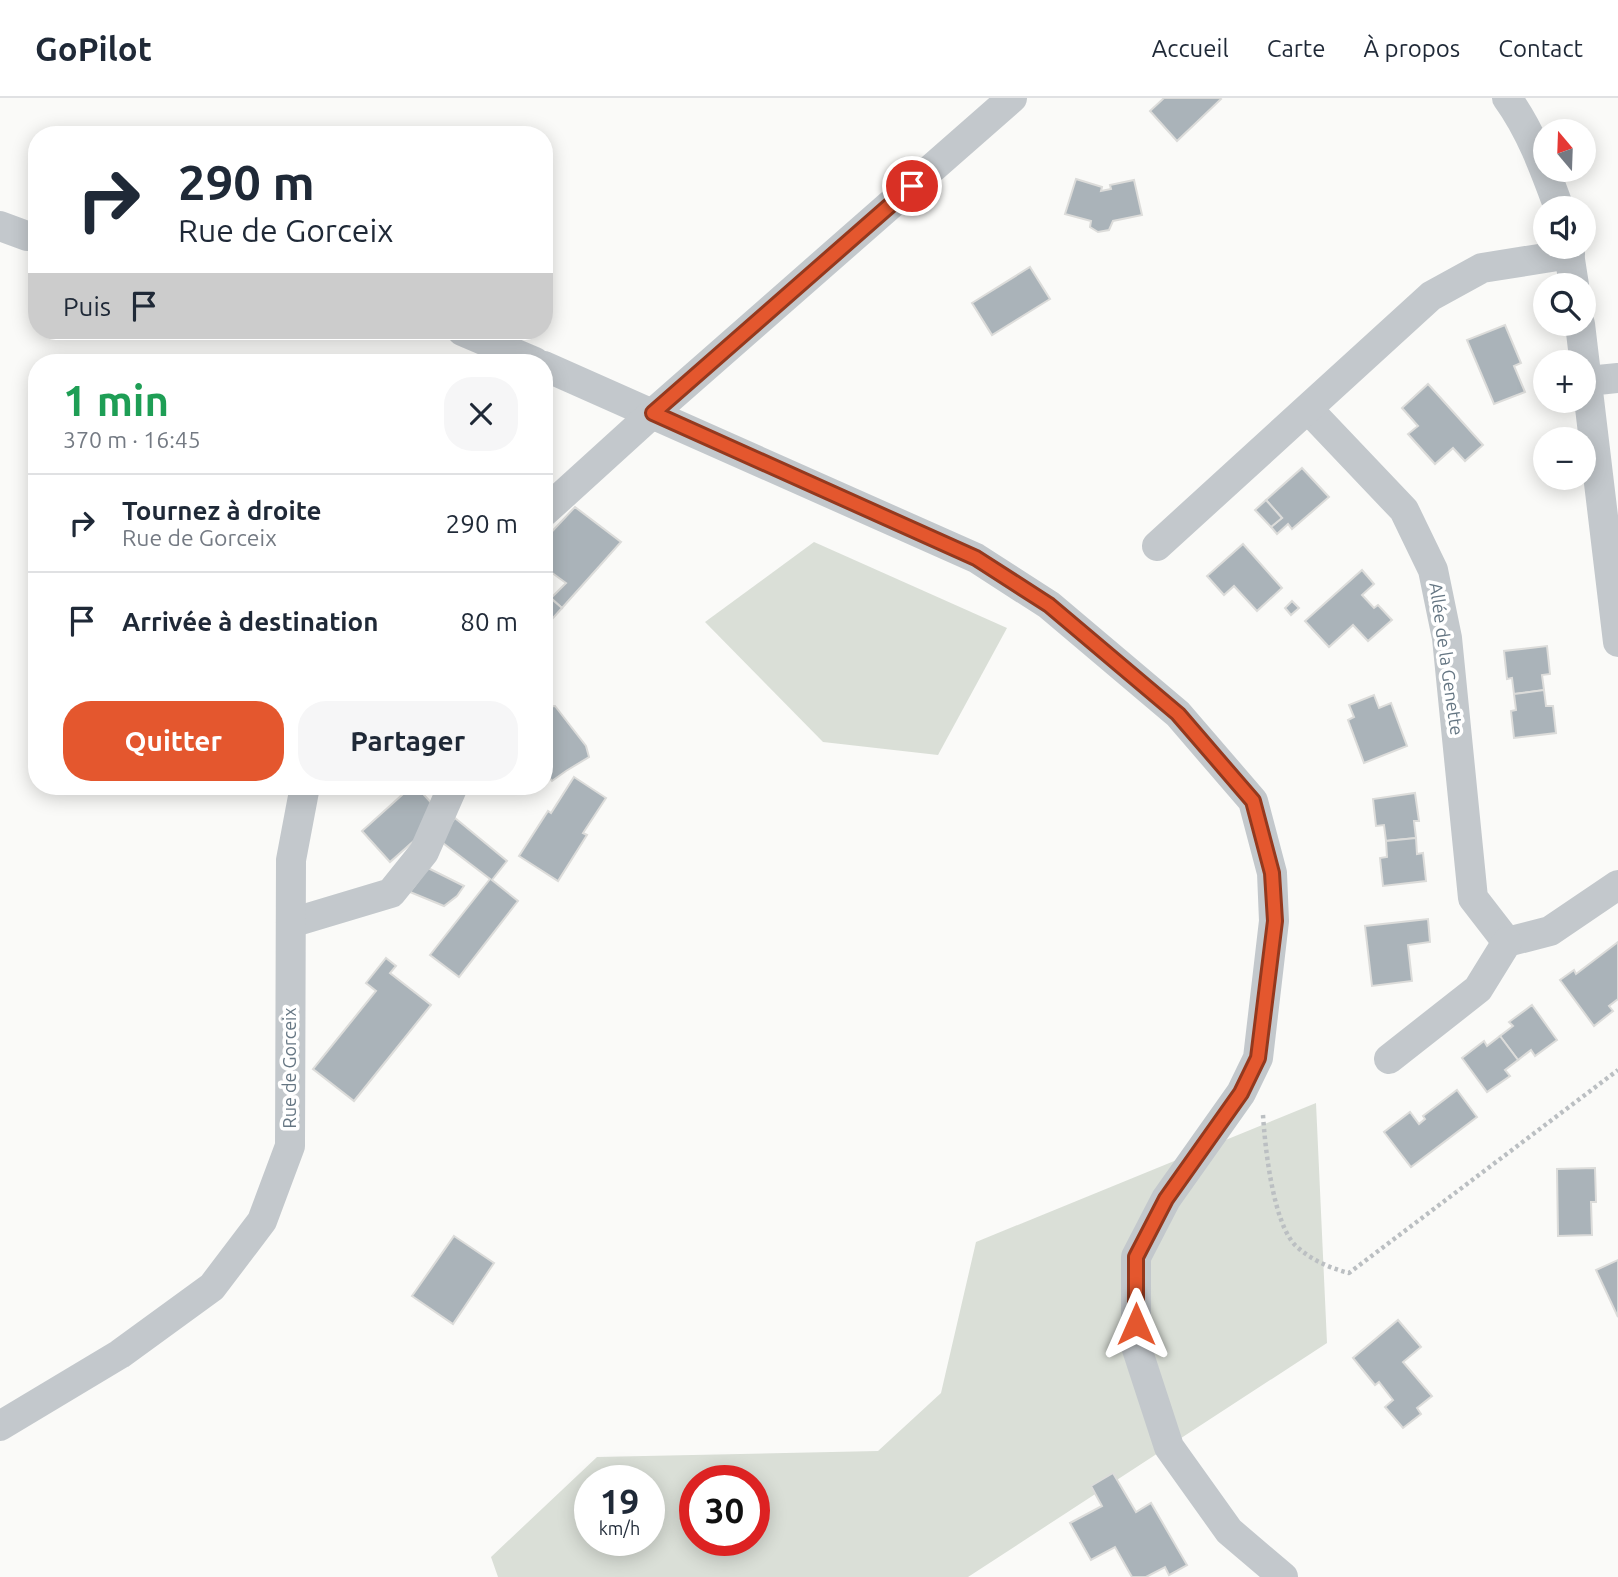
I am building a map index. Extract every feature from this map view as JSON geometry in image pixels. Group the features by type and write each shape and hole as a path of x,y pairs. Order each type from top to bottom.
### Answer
{"street":[{"path":"553,504 1012,98"},
{"path":"1507,98 1521,118 1555,196"},
{"path":"0,226 28,236"},
{"path":"1157,545 1431,296 1482,268 1533,258"},
{"path":"483,340 516,354"},
{"path":"553,370 976,558 1049,605 1178,714 1253,801 1272,873 1275,921 1258,1058 1241,1093 1166,1199 1136,1257 1136,1346 1169,1447 1229,1531 1283,1577"},
{"path":"1596,379 1618,377"},
{"name":"Allée de la Genette","path":"1308,409 1404,510 1433,570 1447,638 1474,898 1507,942"},
{"path":"1592,413 1618,642"},
{"name":"Rue de Gorceix","path":"0,1426 120,1354 212,1287 262,1221 290,1146 291,860 303,795"},
{"path":"290,923 391,893 425,852 449,795"},
{"path":"1389,1059 1478,989 1507,942 1550,930 1618,885"}],"path":[{"path":"1262,1105 1271,1181 1279,1214 1294,1245 1325,1266 1349,1273 1618,1070"}],"shaded area":[{"path":"814,542 1007,628 938,755 823,742 705,622"},
{"path":"1316,1103 1327,1343 968,1577 498,1577 491,1557 574,1479 574,1556 665,1556 665,1465 589,1465 597,1457 878,1451 941,1393 976,1242"}],"building":[{"path":"1164,98 1221,99 1177,141 1150,111"},
{"path":"1076,179 1102,187 1101,191 1111,189 1110,185 1134,180 1142,215 1113,221 1109,230 1098,232 1090,227 1091,221 1065,214"},
{"path":"1030,267 1050,299 992,335 972,303"},
{"path":"1505,325 1521,363 1514,366 1525,392 1494,404 1467,340"},
{"path":"1428,384 1483,445 1465,461 1453,448 1435,464 1408,434 1418,426 1402,408"},
{"path":"1302,468 1329,497 1292,529 1288,524 1277,534 1271,527 1282,518 1266,500"},
{"path":"1266,500 1282,518 1271,527 1255,510"},
{"path":"575,507 621,542 562,608 553,600 553,596 566,583 553,574 553,530"},
{"path":"1243,544 1282,588 1257,611 1234,586 1224,595 1207,576"},
{"path":"1362,570 1374,584 1362,595 1374,608 1378,605 1392,620 1368,641 1353,625 1329,647 1305,621"},
{"path":"553,600 562,608 553,618"},
{"path":"1292,601 1299,608 1291,615 1285,608"},
{"path":"1547,646 1550,674 1542,675 1544,690 1514,694 1512,678 1507,679 1504,651"},
{"path":"1544,690 1546,706 1553,706 1556,733 1514,738 1511,711 1516,710 1514,694"},
{"path":"1374,695 1379,708 1391,703 1407,746 1364,763 1348,720 1354,717 1349,705"},
{"path":"553,706 586,746 589,757 553,780"},
{"path":"574,777 606,798 583,833 587,835 558,881 519,856"},
{"path":"1415,793 1419,821 1414,821 1416,838 1386,841 1384,825 1376,826 1373,799"},
{"path":"402,795 424,795 436,808 434,823 390,862 362,831"},
{"path":"455,818 507,861 492,880 518,901 459,977 430,955 490,879 439,840"},
{"path":"1416,838 1417,854 1423,853 1426,881 1383,886 1380,858 1387,857 1386,841"},
{"path":"428,868 464,886 457,896 444,906 410,892"},
{"path":"1428,919 1430,942 1408,945 1412,981 1372,986 1365,926"},
{"path":"1618,942 1618,999 1609,1006 1613,1011 1594,1026 1560,980 1574,970 1576,974"},
{"path":"386,958 396,966 390,973 431,1005 354,1101 313,1069 376,991 366,983"},
{"path":"1532,1005 1557,1040 1535,1056 1531,1050 1518,1060 1500,1036 1513,1026 1509,1022"},
{"path":"1500,1036 1518,1060 1505,1070 1510,1076 1487,1092 1462,1058 1484,1041 1487,1046"},
{"path":"1457,1090 1477,1117 1411,1167 1384,1132 1410,1112 1419,1124 1425,1119 1423,1116"},
{"path":"1595,1168 1596,1202 1591,1202 1592,1235 1558,1236 1557,1169"},
{"path":"454,1236 494,1263 453,1324 412,1296"},
{"path":"1618,1260 1618,1317 1596,1270"},
{"path":"1398,1320 1421,1347 1403,1362 1432,1396 1417,1408 1421,1414 1403,1428 1385,1407 1393,1400 1379,1382 1375,1385 1353,1358"},
{"path":"1113,1473 1136,1512 1151,1503 1187,1565 1169,1575 1165,1567 1146,1577 1132,1577 1115,1547 1091,1560 1070,1523 1102,1506 1091,1486"}],"route":[{"path":"912,186 653,413 976,558 1049,605 1178,714 1253,801 1272,873 1275,921 1258,1058 1241,1093 1166,1199 1136,1257 1136,1324"}]}
